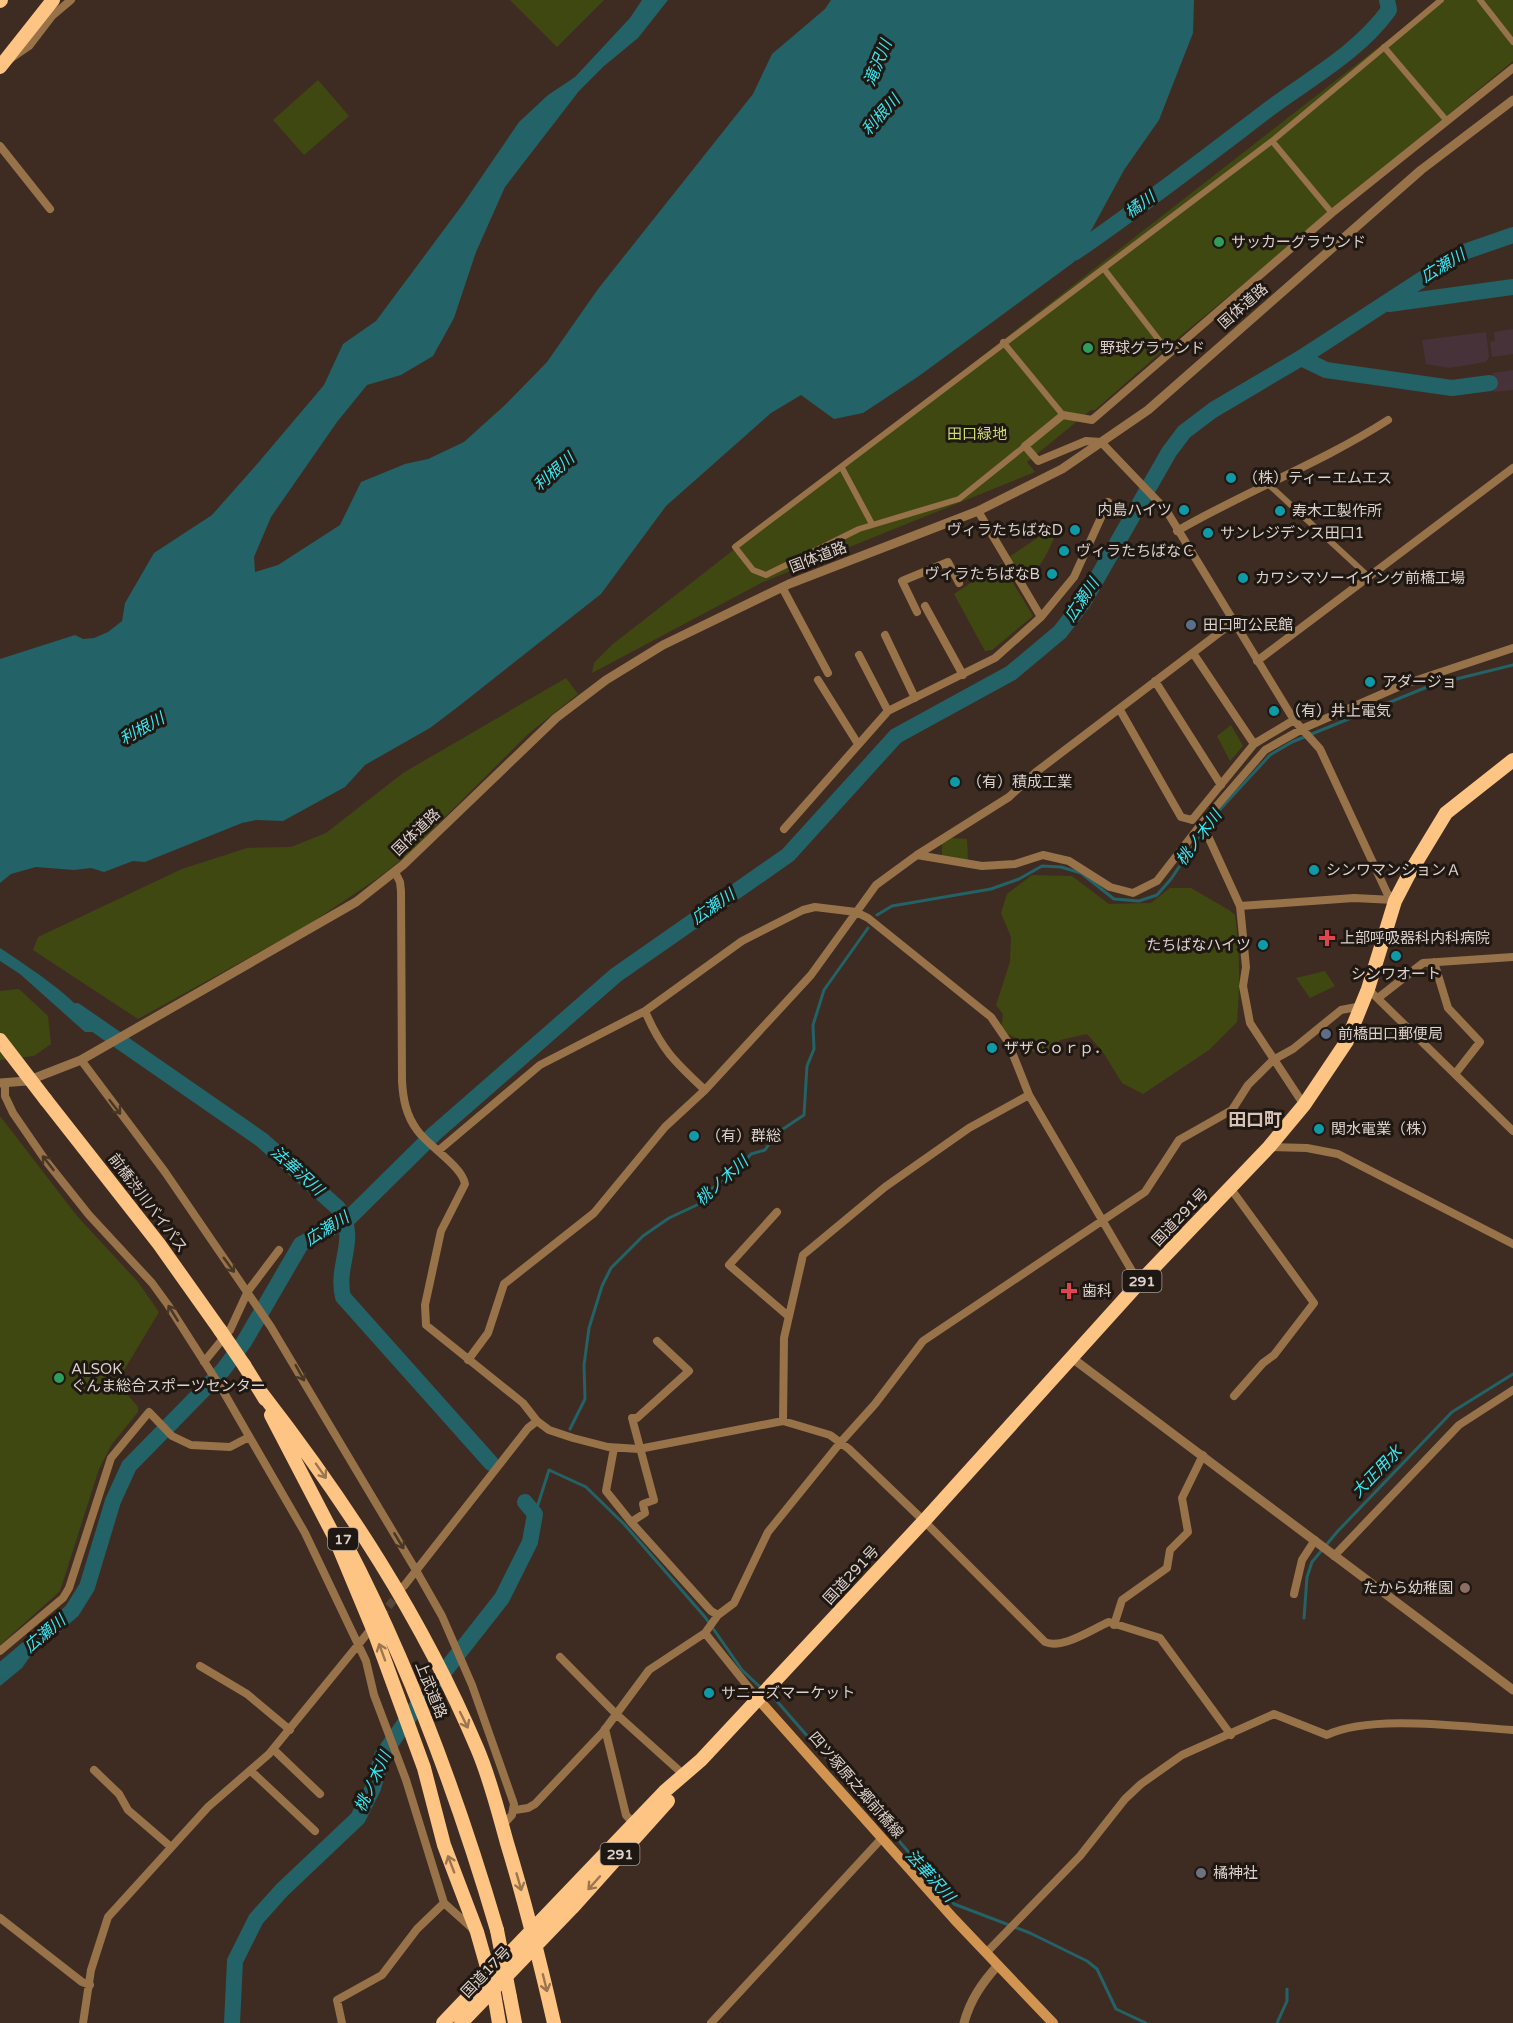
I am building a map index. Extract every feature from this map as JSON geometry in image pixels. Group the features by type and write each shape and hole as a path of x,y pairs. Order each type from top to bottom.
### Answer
{"highway":[{"path":"2,64 53,0"},
{"name":"国道291号","path":"491,1981 532,1931 634,1824 701,1760 924,1521 1139,1283 1269,1147 1304,1105 1347,1041 1362,1006 1373,994 1395,901 1446,813 1513,760"},
{"name":"前橋渋川バイパス","path":"0,1040 159,1244 260,1391"},
{"path":"260,1391 348,1509 404,1599 477,1749 502,1826 556,2022"},
{"path":"260,1391 288,1452 335,1538 402,1707 424,1768 444,1845 477,1932 500,2023"},
{"name":"上武道路","path":"260,1391 358,1566 428,1724 464,1822 496,1930 515,2023"},
{"name":"国道291号","path":"535,1945 683,1784 701,1760"},
{"name":"国道17号","path":"443,2023 535,1945"},
{"name":"国道17号","path":"461,2023 491,1981"}],"main road":[{"name":"四ツ塚原之郷前橋線","path":"758,1699 986,1953 1053,2023"}],"street":[{"path":"2,64 29,46 52,15 71,0"},
{"path":"1063,415 959,499 872,524 766,575 753,570 735,547 842,468 1003,342 1104,269 1272,141 1441,0"},
{"path":"1479,0 1513,42"},
{"path":"1384,47 1447,121"},
{"path":"1003,342 1063,415 1092,420 1332,213 1513,68"},
{"name":"国体道路","path":"81,1060 336,915 394,872 556,718 606,680 663,645 782,587 978,511 1062,469 1148,410 1421,170 1513,100"},
{"path":"1272,141 1332,213"},
{"path":"0,146 50,209"},
{"path":"1104,269 1169,353"},
{"path":"1177,531 1267,483 1345,447 1388,420"},
{"path":"1025,446 1038,461 1086,441 1101,442 1166,510 1232,622 1294,720 1304,728 1320,749 1387,893 1395,901"},
{"path":"842,468 872,524"},
{"path":"1257,661 1513,468"},
{"path":"1267,483 1369,577"},
{"path":"784,829 888,711 995,658 1041,617 1074,576 1108,502"},
{"path":"978,511 1041,617"},
{"path":"917,612 902,580 948,562 959,583"},
{"path":"782,587 828,673"},
{"path":"925,606 963,675"},
{"path":"468,1360 488,1333 504,1284 594,1213 666,1127 705,1090 811,975 876,885 917,855 1009,797 1036,772 1120,710 1232,622"},
{"path":"885,635 915,698"},
{"path":"917,855 982,866 1015,864 1043,855 1070,861 1110,887 1133,893 1157,881 1202,823 1265,750 1304,728 1405,684 1513,648"},
{"path":"1193,653 1254,744"},
{"path":"859,655 888,711"},
{"path":"818,680 858,744"},
{"path":"1155,681 1221,785"},
{"path":"1120,710 1181,817 1192,820 1254,744 1294,720"},
{"path":"1202,823 1240,906 1246,967 1243,986 1250,1023 1304,1105"},
{"path":"394,872 400,882 401,891 403,1096 408,1115 422,1136 461,1174 465,1184 441,1231 424,1305 426,1325 523,1404 537,1421 560,1434 614,1448 639,1449 783,1421 830,1435 924,1521 1045,1641 1050,1644 1062,1642 1109,1622 1160,1638 1231,1735"},
{"path":"1240,906 1354,898 1395,901"},
{"path":"436,1149 540,1065 645,1011 742,941 803,910 815,907 855,912 868,918 922,959 991,1017 1008,1042 1029,1095 1139,1283"},
{"path":"1513,957 1423,963 1373,994 1513,1131"},
{"path":"1434,962 1448,1008 1480,1042 1455,1074"},
{"path":"502,1826 515,1810 528,1808 535,1804 604,1730 649,1670 705,1633 718,1615 734,1603 768,1532 840,1443 857,1426 923,1341 1145,1192 1179,1140 1232,1110 1248,1084 1274,1060 1293,1049 1341,1010 1362,1006"},
{"path":"645,1011 656,1038 670,1058 705,1090"},
{"path":"477,1932 444,1903 359,1643 305,1533 223,1391 152,1283 88,1215 23,1130 5,1096 2,1083 41,1077 81,1060 165,1172 269,1323 417,1572 467,1672 515,1810"},
{"path":"783,1421 784,1338 787,1314 802,1255 922,1160 969,1128 1029,1095"},
{"path":"1269,1147 1285,1146 1338,1154 1513,1244"},
{"path":"1231,1189 1314,1303 1274,1355 1263,1363 1234,1396"},
{"path":"777,1212 729,1264 787,1314"},
{"path":"204,1362 230,1330 249,1294 279,1250"},
{"path":"631,1522 645,1513 643,1504 654,1500 632,1418 637,1418 689,1371 657,1341"},
{"path":"1072,1358 1513,1690"},
{"path":"1334,1556 1459,1425 1513,1390"},
{"path":"0,1651 63,1598 69,1588 111,1458 149,1412 172,1436 190,1445 224,1448 249,1437"},
{"path":"404,1586 528,1428 537,1421"},
{"path":"614,1448 606,1491 631,1522 718,1615"},
{"path":"1114,1625 1122,1600 1167,1568 1170,1550 1188,1532 1182,1498 1203,1455"},
{"path":"1294,1594 1302,1560 1316,1540"},
{"path":"83,2023 91,1970 108,1917 208,1807 252,1772 290,1730 371,1629"},
{"path":"705,1633 758,1699"},
{"path":"560,1657 615,1713 684,1775"},
{"path":"200,1666 247,1694 290,1730"},
{"path":"986,1953 1080,1856 1125,1799 1141,1784 1182,1755 1274,1714 1327,1735 1337,1730 1393,1721 1420,1726 1513,1730"},
{"path":"604,1730 626,1815 634,1824"},
{"path":"273,1749 320,1794"},
{"path":"94,1770 119,1794 128,1809 171,1847"},
{"path":"252,1772 315,1831"},
{"path":"711,2023 882,1838"},
{"path":"342,2023 337,2000 382,1975 417,1929 444,1903"},
{"path":"0,1918 82,1982 90,1985"},
{"path":"964,2023 968,2009 981,1985 998,1965"}],"shaded area":[{"path":"1513,329 1513,354 1492,357 1490,342 1495,341 1494,332"},
{"path":"1486,332 1489,357 1486,362 1449,368 1426,364 1422,340"},
{"path":"1513,370 1513,390 1494,392 1493,373"}],"green space":[{"path":"510,0 604,0 557,47"},
{"name":"田口緑地","path":"1439,0 1513,0 1513,61 1161,352 1095,410 1091,410 1027,462 1035,472 763,582 592,673 594,663 613,644"},
{"path":"318,80 349,116 304,155 273,120"},
{"path":"1055,526 1058,529 1044,558 1036,570 1024,580 1009,557"},
{"path":"1001,563 1033,616 992,650 985,651 954,594"},
{"path":"566,678 578,694 528,734 406,856 378,878 308,925 138,1019 33,950 38,937 182,869 247,848 291,847 326,833 403,773"},
{"path":"1231,725 1243,746 1230,761 1217,736"},
{"path":"951,838 967,839 968,860 942,856 942,843"},
{"path":"1032,875 1072,876 1109,904 1151,903 1170,888 1191,888 1229,910 1235,915 1238,942 1237,1022 1209,1050 1143,1094 1122,1083 1103,1052 1087,1034 1060,1040 1049,1055 1022,1049 1016,1038 1001,1031 1003,1014 996,1005 1010,962 1011,937 1001,913 1007,894"},
{"path":"1325,971 1335,986 1310,998 1296,978"},
{"path":"19,989 48,1016 51,1044 34,1056 0,1060 0,991"},
{"name":"ALSOK ぐんま総合スポーツセンター","path":"0,1116 77,1216 138,1282 159,1312 117,1382 138,1407 138,1412 112,1444 99,1469 60,1591 0,1645"}],"water":[{"path":"642,0 668,0 638,38 604,66 579,91 505,187 476,252 454,318 433,356 401,375 367,385 337,422 271,517 254,557 255,572 278,565 340,525 361,482 405,464 428,459 464,442 505,405 547,362 598,289 753,94 772,54 825,9 831,0 1194,0 1193,33 1159,120 1124,170 1074,262 919,376 863,413 834,419 801,395 771,413 666,506 601,594 430,728 365,765 345,787 283,821 256,820 242,823 145,862 133,861 104,872 91,868 74,870 36,867 11,874 0,883 0,659 75,635 83,639 94,638 108,632 122,621 125,603 154,553 212,515 258,463 324,385 343,344 376,321 463,204 519,122 548,95 575,77 630,18"},
{"path":"0,948 54,986 81,1009 95,1032 85,1032 20,974 0,961"},
{"path":"58,1616 22,1668 0,1686 0,1664"}],"waterway":[{"name":"橘川","path":"1061,250 1074,253 1281,100 1331,66 1376,26 1389,10 1387,0"},
{"name":"広瀬川","path":"0,1672 72,1611 87,1587 113,1501 129,1466 223,1370 244,1342 301,1244 347,1220 434,1134 616,975 788,855 896,736 1011,673 1060,632 1084,601 1169,452 1184,432 1213,410 1301,358 1464,252 1513,235"},
{"path":"1389,304 1513,287"},
{"path":"1301,358 1326,370 1452,388 1490,383"},
{"name":"桃ノ木川","path":"877,915 892,906 991,889 1019,879 1042,866 1061,867 1081,873 1114,899 1139,901 1157,895 1171,879 1212,818 1270,755 1292,742 1432,685 1513,665"},
{"name":"桃ノ木川","path":"570,1429 585,1399 584,1365 589,1328 602,1286 611,1268 643,1236 669,1218 699,1204 711,1189 734,1174 751,1154 765,1150 777,1133 804,1115 807,1066 814,1049 813,1025 824,990 868,928"},
{"name":"法華沢川","path":"76,1011 262,1140 338,1208 347,1230 341,1284 343,1297 491,1463"},
{"name":"大正用水","path":"1304,1618 1307,1577 1312,1562 1337,1532 1452,1412 1513,1374"},
{"name":"法華沢川","path":"535,1514 549,1470 586,1487 624,1524 705,1617 742,1670 759,1686"},
{"name":"桃ノ木川","path":"232,2023 235,1961 256,1919 282,1890 358,1818 373,1788 382,1756 414,1710 502,1598 530,1542 535,1514 525,1502"},
{"name":"法華沢川","path":"775,1699 954,1904 1030,1933 1087,1961 1097,1969 1116,2009 1146,2023"},
{"name":"大正用水","path":"1277,2023 1287,2001 1287,1989"}],"tunnel":[{"path":"381,1616 399,1593"}],"place":[{"name":"サッカーグラウンド","path":"1219,242"},
{"name":"野球グラウンド","path":"1088,348"},
{"name":"（株）ティーエムエス","path":"1231,478"},
{"name":"内島ハイツ","path":"1184,510"},
{"name":"寿木工製作所","path":"1280,511"},
{"name":"ヴィラたちばなD","path":"1075,530"},
{"name":"サンレジデンス田口1","path":"1208,533"},
{"name":"ヴィラたちばなＣ","path":"1064,551"},
{"name":"ヴィラたちばなB","path":"1052,574"},
{"name":"カワシマソーイイング前橋工場","path":"1243,578"},
{"name":"田口町公民館","path":"1191,625"},
{"name":"アダージョ","path":"1370,682"},
{"name":"（有）井上電気","path":"1274,711"},
{"name":"（有）積成工業","path":"955,782"},
{"name":"シンワマンションＡ","path":"1314,870"},
{"name":"上部呼吸器科内科病院","path":"1327,938"},
{"name":"たちばなハイツ","path":"1263,945"},
{"name":"シンワオート","path":"1396,956"},
{"name":"前橋田口郵便局","path":"1326,1034"},
{"name":"ザザＣｏｒｐ．","path":"992,1048"},
{"name":"関水電業（株）","path":"1319,1129"},
{"name":"（有）群総","path":"694,1136"},
{"name":"歯科","path":"1069,1291"},
{"name":"ALSOK ぐんま総合スポーツセンター","path":"59,1378"},
{"name":"たから幼稚園","path":"1465,1588"},
{"name":"サニーズマーケット","path":"709,1693"},
{"name":"橘神社","path":"1201,1873"}],"district":[{"name":"田口町","path":"1255,1120"}],"water label":[{"name":"滝沢川","path":"878,63"},
{"name":"利根川","path":"881,115"},
{"name":"利根川","path":"554,472"},
{"name":"利根川","path":"142,729"}]}
